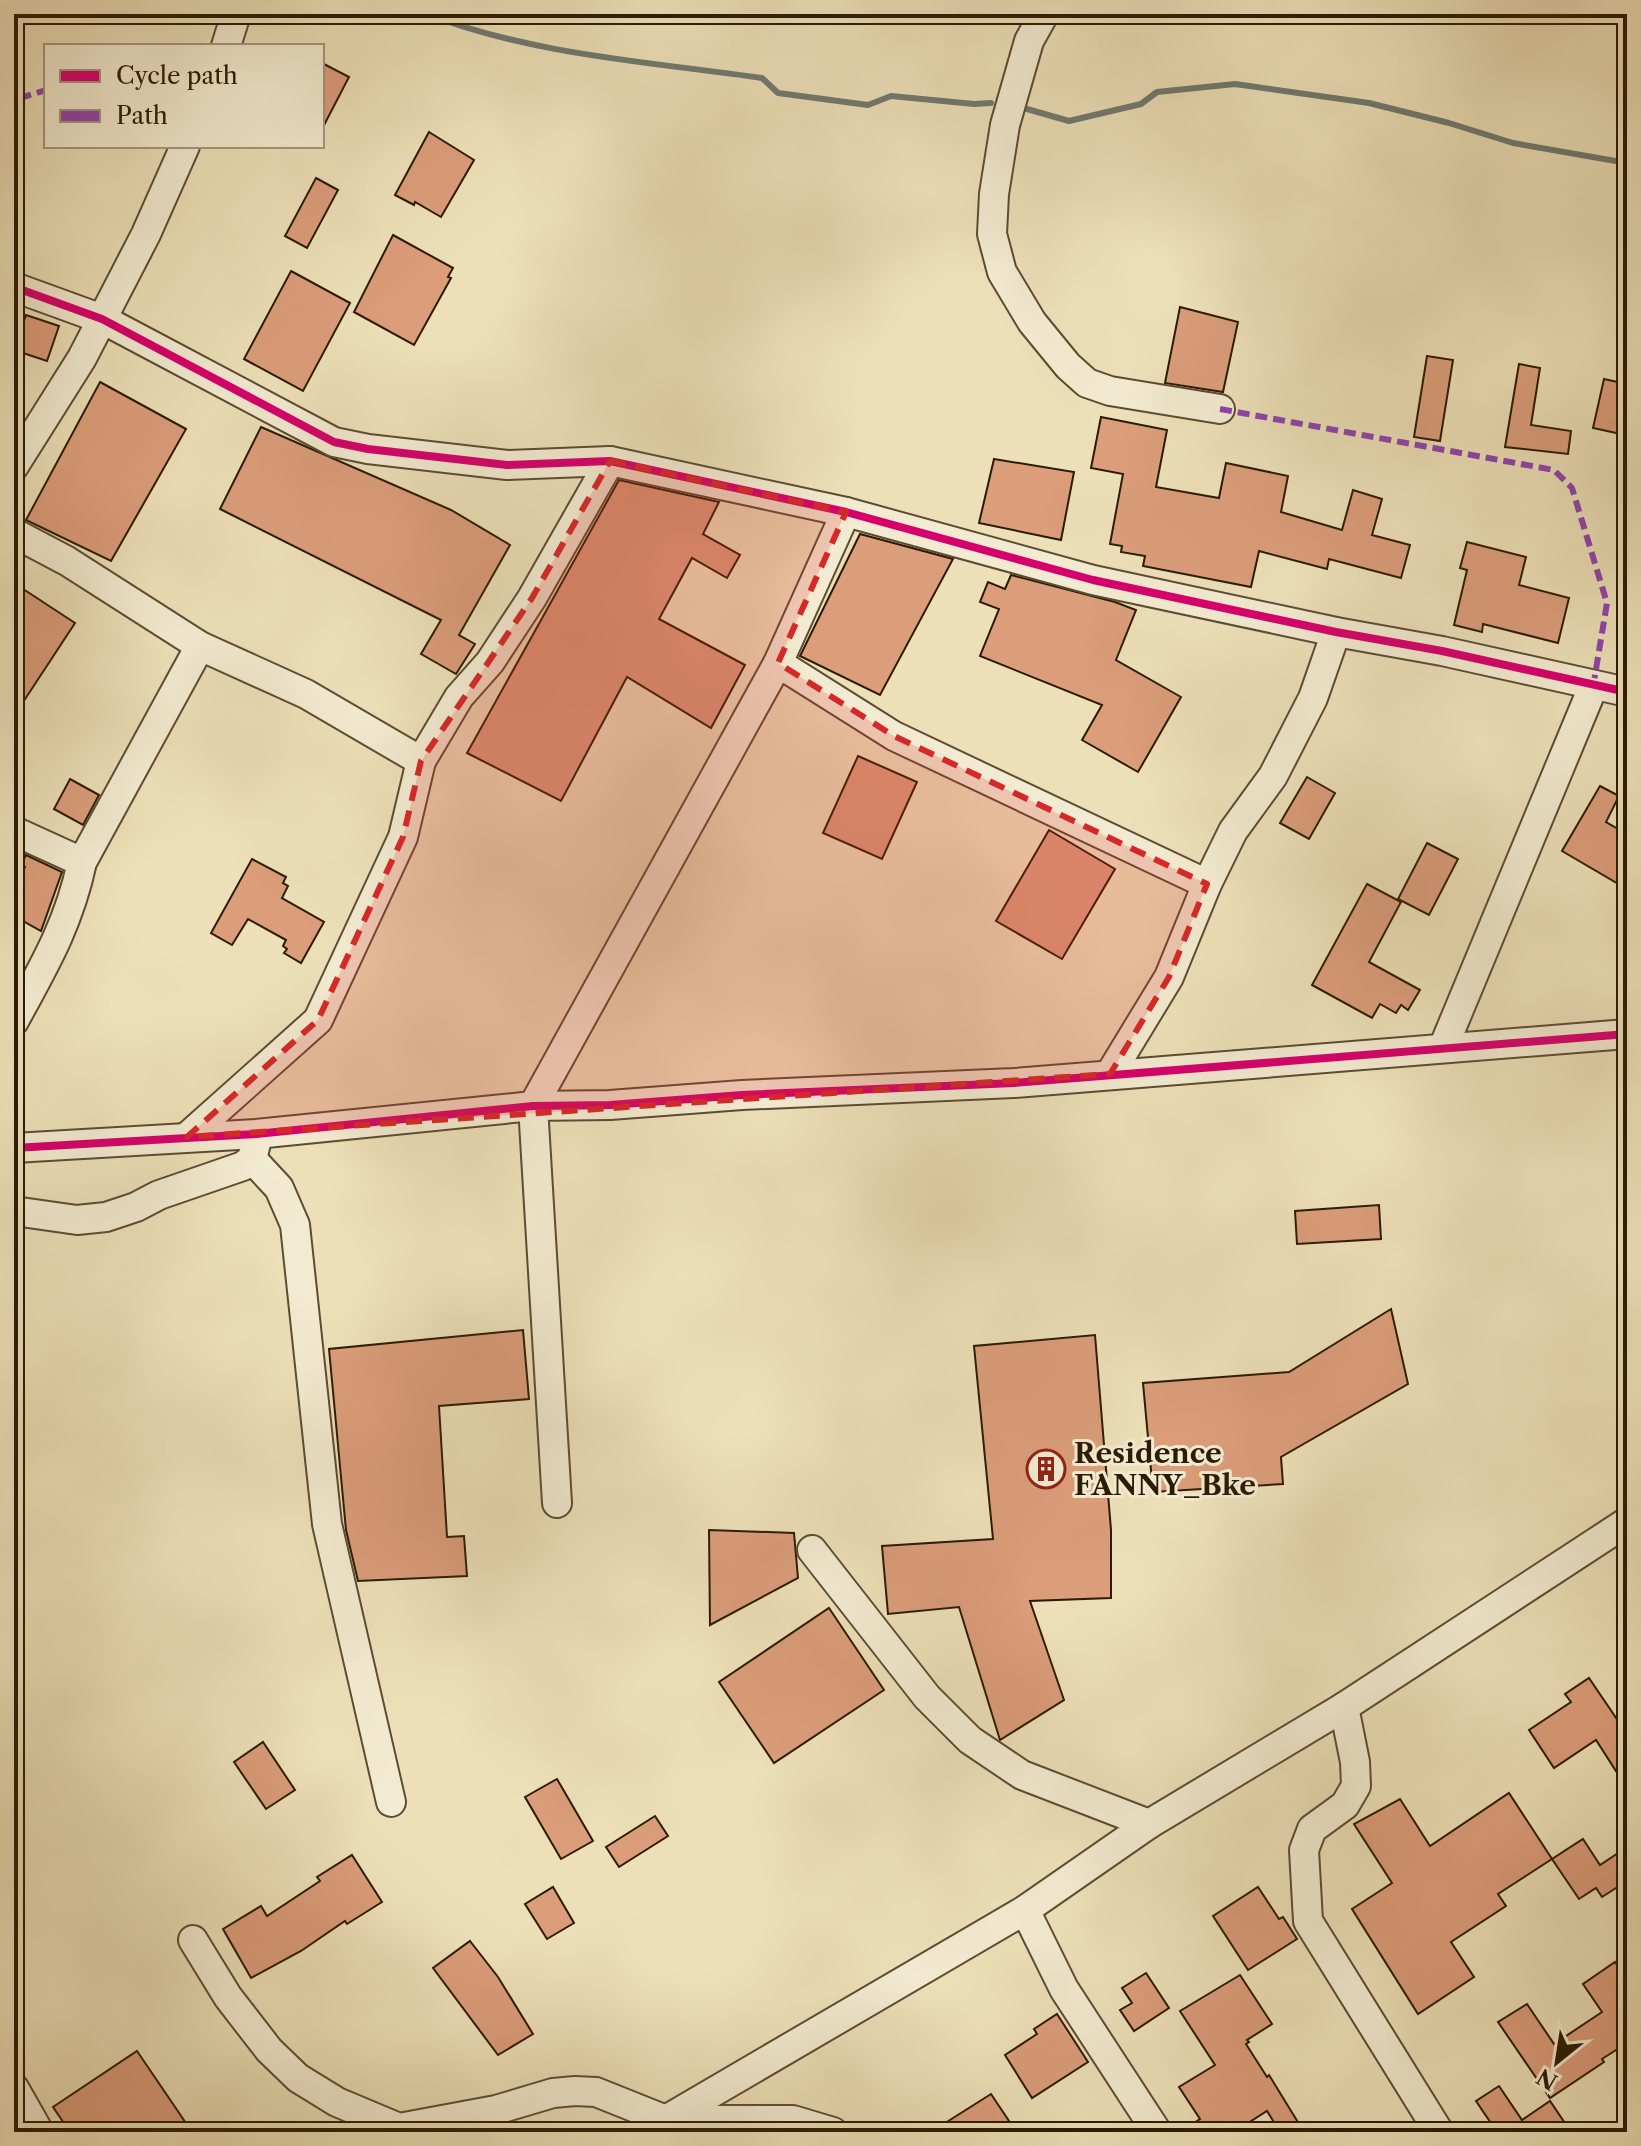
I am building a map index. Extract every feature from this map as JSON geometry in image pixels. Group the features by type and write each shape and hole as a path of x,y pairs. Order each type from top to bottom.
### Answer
{"street":[{"path":"227,44 236,14"},
{"path":"1044,14 1029,41 1005,125 994,194 992,234 1002,272 1032,322 1068,366 1087,383 1110,391 1220,409"},
{"path":"14,466 82,358 146,234 184,148"},
{"path":"14,287 102,319 334,442 368,449 507,465 610,461 846,512 1093,580 1627,692"},
{"path":"187,1137 318,1020 403,837 421,761 459,697 490,662 532,598 610,461"},
{"path":"557,1503 533,1106 778,663 846,512"},
{"path":"14,533 67,561 200,646 306,694 421,761"},
{"path":"1110,1074 1169,977 1207,884 1233,831 1273,776 1313,698 1336,632"},
{"path":"14,1021 74,900 82,862 200,646"},
{"path":"778,663 894,736 1207,884"},
{"path":"1443,1048 1593,687"},
{"path":"14,831 82,862"},
{"path":"14,1148 187,1137 254,1146 533,1106 610,1105 742,1095 1014,1083 1627,1034"},
{"path":"14,1211 77,1220 106,1217 243,1166 254,1146"},
{"path":"254,1146 279,1188 295,1225 327,1524 391,1802"},
{"path":"656,2126 1025,1910 1149,1824 1344,1707 1627,1522"},
{"path":"812,1550 927,1697 970,1740 1022,1775 1149,1824"},
{"path":"1344,1707 1355,1762 1356,1786 1345,1805 1312,1829 1304,1850 1308,1921 1439,2132"},
{"path":"1025,1910 1064,1989 1157,2132"},
{"path":"193,1940 228,1997 269,2050 298,2078 337,2102 399,2128 496,2110 553,2093 575,2091 596,2092 656,2126 793,2120 833,2132"},
{"path":"14,2088 39,2132"}],"highlighted area":[{"path":"610,461 846,512 778,663 894,736 1207,884 1169,977 1110,1074 187,1137 318,1020 403,837 421,761 532,598"}],"building":[{"path":"324,64 349,77 324,125"},
{"path":"429,132 474,160 441,217 395,195"},
{"path":"316,178 338,190 307,248 285,236"},
{"path":"393,235 453,268 448,277 451,278 414,345 354,312"},
{"path":"291,271 350,303 303,391 244,359"},
{"path":"1180,307 1238,322 1223,392 1165,383"},
{"path":"26,315 59,326 47,361 14,350"},
{"path":"1427,356 1453,360 1440,441 1414,437"},
{"path":"1519,364 1540,368 1531,425 1571,431 1568,454 1505,447"},
{"path":"1604,379 1627,384 1627,422 1624,421 1621,434 1593,428"},
{"path":"100,382 186,429 111,561 26,520"},
{"path":"1101,417 1167,430 1156,487 1219,498 1226,463 1288,476 1281,512 1342,530 1353,490 1382,499 1372,535 1410,545 1401,578 1329,559 1327,569 1259,551 1251,587 1143,566 1145,556 1121,552 1122,546 1110,544 1123,474 1091,468"},
{"path":"261,427 451,510 510,545 459,635 475,644 456,674 421,654 441,620 220,509"},
{"path":"994,459 1074,472 1061,540 979,523"},
{"path":"619,480 719,502 703,534 740,555 727,578 692,558 659,619 745,665 711,728 627,677 561,801 467,753"},
{"path":"860,534 953,559 880,695 800,656"},
{"path":"1467,542 1526,557 1519,585 1569,598 1558,643 1483,624 1482,632 1454,625 1467,570 1460,568"},
{"path":"1011,575 1136,610 1116,660 1181,697 1138,772 1082,740 1102,705 980,656 999,609 980,602 988,582 1005,589"},
{"path":"14,583 75,623 14,716"},
{"path":"858,756 917,782 882,859 823,833"},
{"path":"1307,777 1335,793 1309,839 1280,823"},
{"path":"70,779 99,795 83,825 54,809"},
{"path":"1600,786 1619,796 1606,822 1627,834 1627,889 1562,851"},
{"path":"1049,830 1115,869 1062,959 996,921"},
{"path":"1427,843 1458,859 1429,915 1398,899"},
{"path":"26,855 62,872 41,931 14,916 14,887 25,867 21,864"},
{"path":"252,859 286,877 283,883 288,886 282,898 324,922 301,963 284,953 286,940 248,919 232,945 211,933"},
{"path":"1367,884 1401,902 1369,962 1420,990 1408,1010 1401,1005 1396,1013 1380,1004 1372,1018 1312,985"},
{"path":"1379,1205 1381,1239 1297,1244 1295,1211"},
{"path":"1391,1309 1408,1384 1281,1457 1283,1484 1153,1492 1143,1383 1289,1372"},
{"path":"523,1330 529,1399 439,1406 447,1537 464,1536 467,1576 358,1581 346,1530 329,1349"},
{"path":"1095,1335 1111,1530 1111,1598 1030,1601 1064,1700 1000,1740 959,1607 888,1614 882,1546 993,1539 974,1346"},
{"path":"709,1530 794,1533 798,1578 710,1625"},
{"path":"829,1608 884,1690 774,1763 719,1682"},
{"path":"1589,1678 1627,1734 1627,1764 1616,1771 1596,1740 1554,1768 1529,1730 1571,1702 1565,1694"},
{"path":"263,1742 295,1790 266,1809 234,1762"},
{"path":"557,1779 593,1841 561,1859 525,1797"},
{"path":"1509,1793 1552,1859 1498,1894 1506,1906 1451,1942 1474,1977 1418,2014 1352,1909 1392,1883 1354,1824 1400,1799 1430,1846"},
{"path":"655,1816 668,1836 619,1867 606,1847"},
{"path":"1583,1839 1600,1865 1627,1847 1627,1881 1602,1897 1596,1888 1579,1899 1552,1859"},
{"path":"352,1855 382,1902 251,1978 223,1929 261,1906 267,1916 320,1881 317,1877"},
{"path":"553,1887 574,1923 547,1939 525,1904"},
{"path":"1258,1887 1279,1919 1283,1917 1297,1939 1248,1970 1213,1916"},
{"path":"470,1941 498,1977 533,2034 498,2055 433,1968"},
{"path":"1615,1962 1627,1980 1627,2043 1550,2098 1498,2022 1527,2004 1554,2044 1602,2012 1583,1984"},
{"path":"1146,1973 1169,2008 1134,2031 1120,2010 1132,2003 1122,1988"},
{"path":"1240,1975 1272,2024 1247,2040 1249,2042 1246,2044 1304,2132 1280,2132 1267,2111 1234,2132 1180,2132 1200,2119 1179,2087 1215,2065 1180,2011"},
{"path":"1057,2014 1088,2062 1032,2098 1005,2055 1037,2034 1034,2029"},
{"path":"137,2051 192,2132 70,2132 53,2107"},
{"path":"1499,2086 1522,2120 1550,2101 1571,2132 1497,2132 1476,2101"},
{"path":"991,2094 1009,2121 993,2132 931,2132"}],"waterway":[{"path":"427,14 467,28 550,48 762,78 778,93 868,105 891,96 991,103"},
{"path":"1020,107 1069,121 1141,104 1157,92 1235,84 1369,103 1513,143 1627,163"}],"marked path":[{"path":"14,114 17,99 44,91"},
{"path":"14,121 19,151 14,203"},
{"path":"1220,409 1554,470 1572,488 1607,603 1593,687"}],"cycle path":[{"path":"14,287 102,319 334,442 368,449 507,465 610,461 846,512 1093,580 1627,692"},
{"path":"14,1148 256,1134 533,1106 610,1105 742,1095 1014,1083 1627,1034"}],"place":[{"name":"Residence FANNY_Bke","path":"1046,1469"}]}
